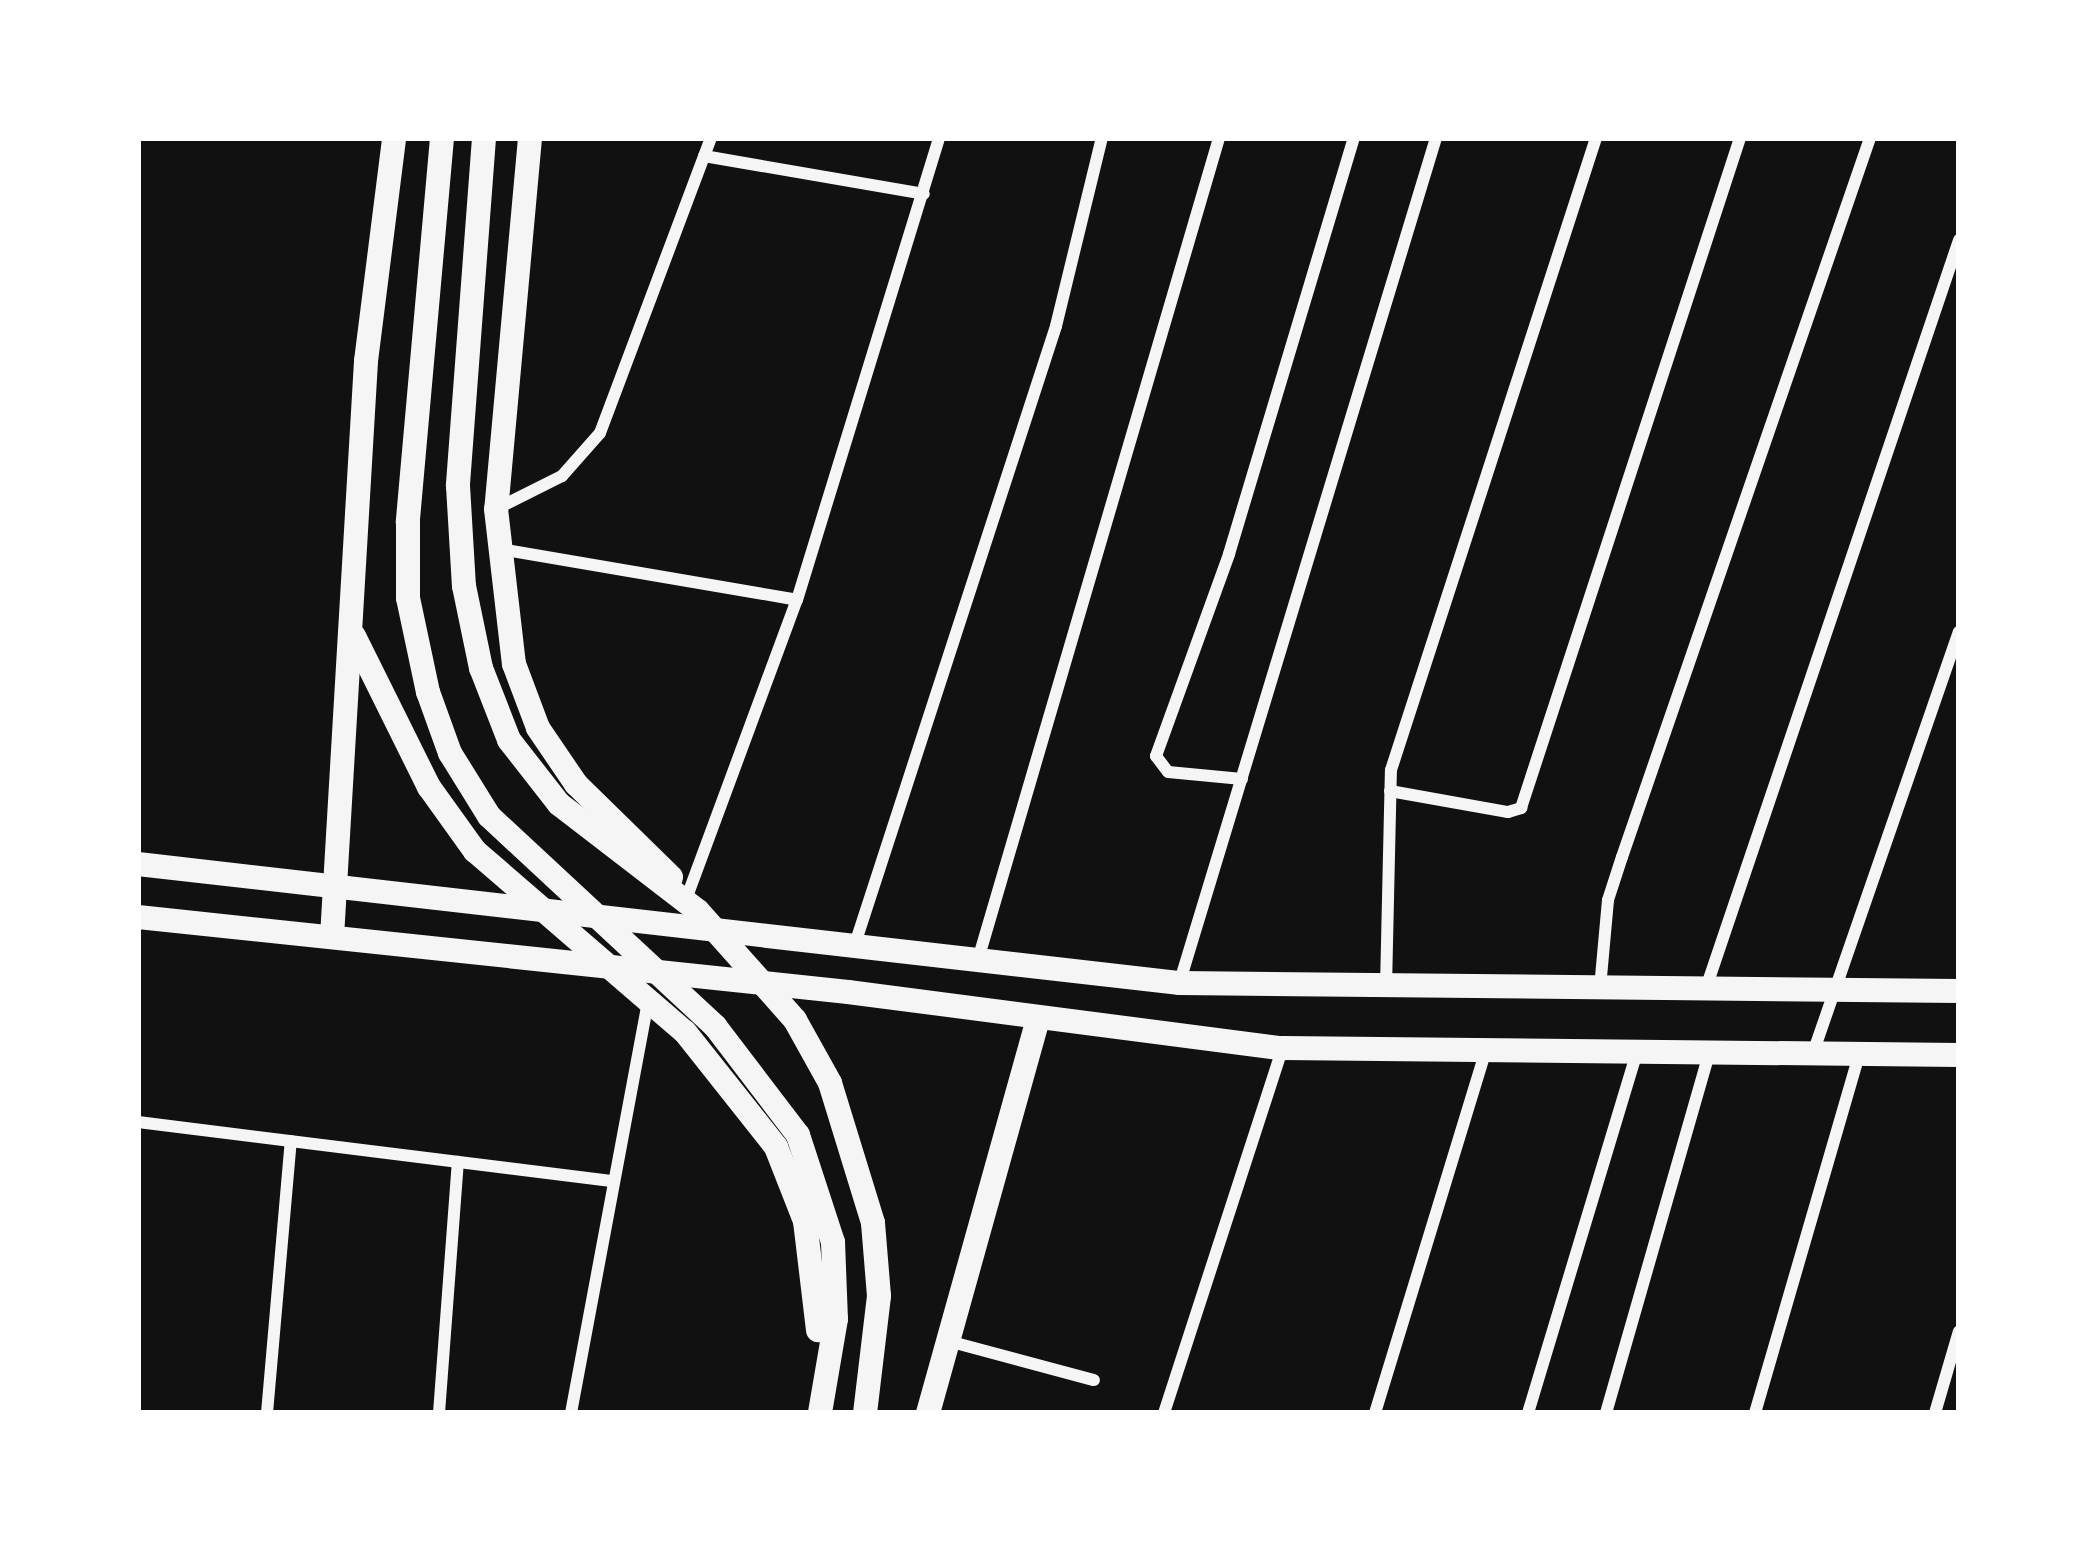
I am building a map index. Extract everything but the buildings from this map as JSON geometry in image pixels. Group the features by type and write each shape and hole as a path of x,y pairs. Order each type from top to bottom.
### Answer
{"main road":[{"path":"332,937 340,885 366,361 394,138"},
{"path":"442,138 408,598 450,753 489,816 715,1026 798,1135 833,1242 836,1319 820,1413"},
{"path":"484,138 458,486 464,586 481,668 509,740 559,804 698,911 795,1020 830,1083 873,1223 879,1296 865,1413"},
{"path":"530,138 496,509 514,664 538,728 575,784 722,932"},
{"path":"354,636 429,787 475,851 648,998 725,1074 776,1147 805,1221 821,1311 804,1413"},
{"path":"138,864 977,964 1180,982 1386,988 1959,991"},
{"path":"138,917 607,965 1282,1048 1959,1055"},
{"path":"928,1413 1038,1019"}],"street":[{"path":"496,509 562,476 600,433 711,138"},
{"path":"688,894 796,600 939,138"},
{"path":"854,948 1056,326 1102,138"},
{"path":"977,964 1220,138"},
{"path":"1242,779 1168,772 1156,756 1229,554 1354,138"},
{"path":"1180,982 1436,138"},
{"path":"1386,988 1390,791 1596,138"},
{"path":"1390,791 1508,812 1521,808 1740,138"},
{"path":"1600,989 1608,900 1870,138"},
{"path":"704,156 924,194"},
{"path":"1706,990 1959,240"},
{"path":"499,549 796,600"},
{"path":"1813,1054 1959,632"},
{"path":"571,1413 648,998"},
{"path":"1164,1413 1282,1048"},
{"path":"1375,1413 1486,1051"},
{"path":"1528,1413 1637,1052"},
{"path":"1606,1413 1709,1053"},
{"path":"1755,1413 1859,1054"},
{"path":"138,1122 613,1181"},
{"path":"267,1413 291,1141"},
{"path":"439,1413 458,1162"},
{"path":"1935,1413 1959,1331"},
{"path":"948,1341 1094,1379"}]}
